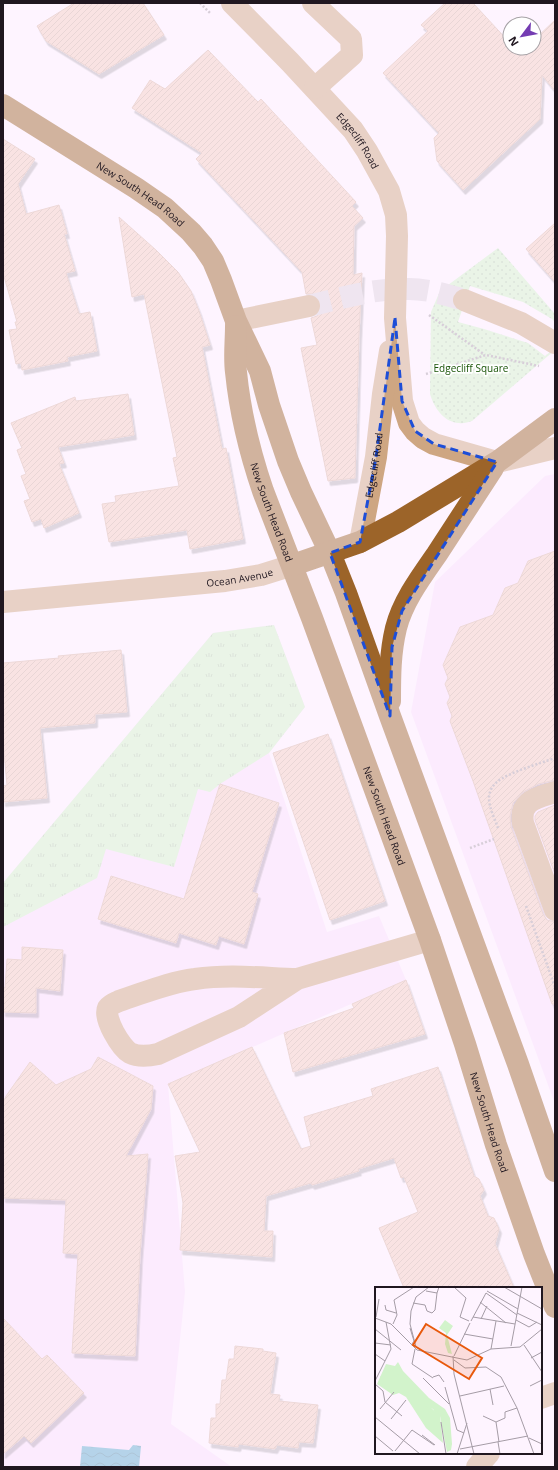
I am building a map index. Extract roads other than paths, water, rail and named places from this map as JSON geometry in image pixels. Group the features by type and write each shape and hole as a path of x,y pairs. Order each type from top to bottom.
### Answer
{"main road":[{"name":"New South Head Road","path":"3,105 136,188 178,219 203,246 213,261 222,280 236,321 260,371 269,405 290,467 330,553 346,593 555,1170"},
{"name":"New South Head Road","path":"236,321 236,371 244,421 252,457 263,491 430,940 465,1044 496,1145 534,1254 555,1307"},
{"path":"390,716 390,668 392,646 396,627 402,611 419,581 497,462 555,419"},
{"name":"Ocean Avenue","path":"292,566 360,542 411,514 497,462"}],"street":[{"name":"Edgecliff Road","path":"232,3 315,88 353,130 367,151 389,191 396,215 398,236 395,318 383,394 376,457 360,542"},
{"path":"313,3 351,39 352,55 315,88"},
{"path":"464,300 521,323 555,342"},
{"path":"236,321 309,306"},
{"name":"Edgecliff Road","path":"395,318 402,401 409,423 423,438 434,444 497,462"},
{"path":"497,462 555,448"},
{"name":"Ocean Avenue","path":"3,602 225,581 261,575 292,566"},
{"path":"554,907 547,863 523,823 522,815 523,808 527,803 555,792"},
{"path":"297,979 223,976 194,979 174,983 119,1001 112,1004 108,1008 107,1013 118,1042 123,1048 131,1054 149,1056 158,1054 239,1017 297,979 430,940"},
{"path":"542,1398 555,1393"},
{"path":"477,1467 488,1454"}],"water":[{"path":"133,1445 141,1446 139,1467 80,1467 82,1446 129,1450"}],"tunnel":[{"path":"309,306 359,294 396,289 423,290 464,300"}],"park label":[{"name":"Edgecliff Square","path":"471,368"}]}
